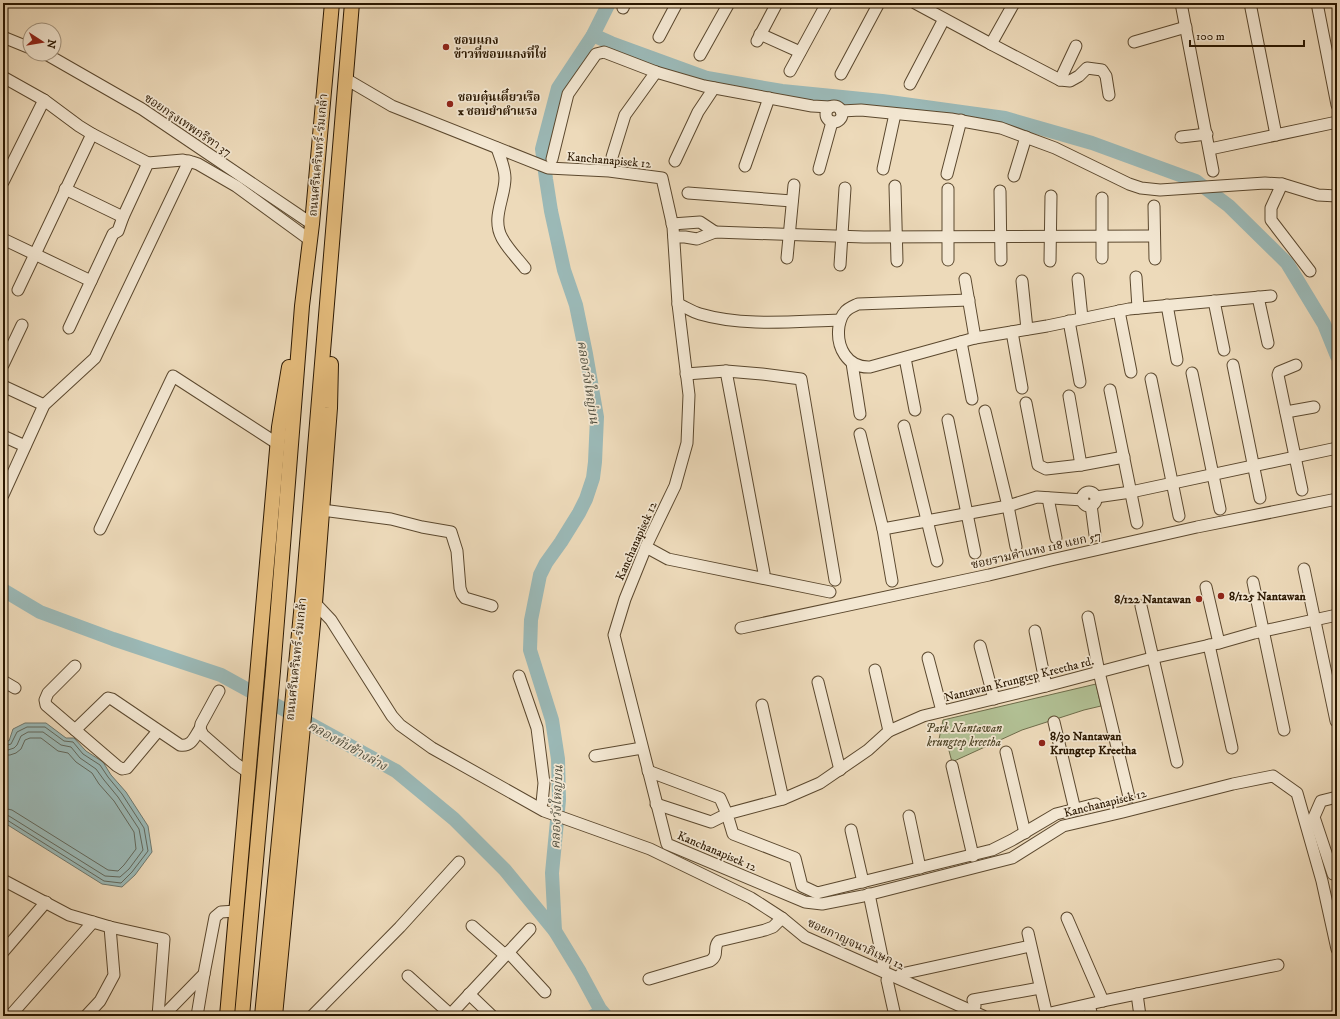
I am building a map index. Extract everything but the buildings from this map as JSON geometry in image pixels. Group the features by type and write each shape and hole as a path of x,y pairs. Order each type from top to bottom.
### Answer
{"main road":[{"name":"ถนนศรีนครินทร์-ร่มเกล้า","path":"242,1016 273,671 302,306 312,224 332,3"},
{"name":"ถนนศรีนครินทร์-ร่มเกล้า","path":"262,1016 328,301 352,3"},
{"name":"ถนนศรีนครินทร์-ร่มเกล้า","path":"275,1016 302,748 322,510 330,401 328,301"},
{"name":"ถนนศรีนครินทร์-ร่มเกล้า","path":"229,990 278,444 289,367 302,306"},
{"path":"227,1016 229,990"},
{"path":"229,990 230,1016"}],"street":[{"path":"659,37 677,3"},
{"path":"700,55 728,3"},
{"path":"777,3 759,37 800,52"},
{"path":"790,71 827,3"},
{"path":"841,74 879,3"},
{"path":"915,3 1060,80 1070,81 1080,76 1088,68 1102,70 1106,76 1109,95"},
{"path":"991,44 1014,3"},
{"path":"1181,3 1213,171"},
{"path":"1250,3 1276,135"},
{"path":"1317,3 1337,105"},
{"path":"910,84 944,19"},
{"path":"1134,42 1186,27"},
{"path":"3,37 22,45"},
{"path":"1060,80 1076,46"},
{"path":"346,79 392,106 527,160 550,164 568,94 596,54 607,53 656,72 714,88 812,106 834,106 841,111 861,110 960,120 1000,128 1055,148 1129,184 1141,188 1160,190 1265,183 1282,184 1318,195 1337,196"},
{"name":"ซอยกรุงเทพกรีฑา 37","path":"60,62 142,109 312,224"},
{"path":"612,157 625,115 656,72"},
{"path":"3,77 44,100 92,134 148,163 189,161 198,164 236,186 310,240"},
{"path":"675,161 698,112 714,88"},
{"path":"745,166 769,98"},
{"path":"3,182 44,100"},
{"path":"830,107 826,112 827,118 832,122 838,121 841,117 841,111"},
{"path":"883,169 895,114"},
{"path":"947,174 960,120"},
{"path":"819,169 832,122"},
{"path":"1210,149 1337,122"},
{"path":"18,290 92,134"},
{"path":"1181,137 1207,134"},
{"path":"1014,176 1026,137"},
{"path":"497,148 503,165 505,178 497,219 499,229 502,238 525,268"},
{"path":"3,495 44,405 95,358 189,161"},
{"path":"69,328 113,234 118,231 123,216 148,163"},
{"name":"Kanchanapisek 12","path":"550,164 662,178 672,224 678,304 689,395 686,443 675,486 646,547 625,599 614,635 667,844 804,902 822,904 869,894 1012,858 1063,826 1233,784 1273,776 1297,793 1322,881 1333,907 1336,942"},
{"path":"1282,184 1271,208 1271,220 1310,271"},
{"path":"787,258 794,185"},
{"path":"895,186 897,261"},
{"path":"840,265 845,188"},
{"path":"65,189 123,216"},
{"path":"948,189 948,260"},
{"path":"1000,191 1001,260"},
{"path":"688,194 792,201"},
{"path":"1050,261 1051,196"},
{"path":"1102,198 1102,258"},
{"path":"1154,206 1155,259"},
{"path":"672,224 700,222 716,232"},
{"path":"674,237 697,239 716,232 896,237 1154,236"},
{"path":"3,239 91,281"},
{"path":"1136,277 1138,308"},
{"path":"965,278 975,338"},
{"path":"1078,279 1082,318"},
{"path":"1022,281 1027,329"},
{"path":"969,300 858,304 844,312 840,320 838,333 840,346 846,357 852,363 861,368 870,367 975,338 1119,311 1167,305 1271,296"},
{"path":"1258,297 1268,343"},
{"path":"1214,301 1224,350"},
{"path":"678,304 699,314 718,318 759,322 840,320"},
{"path":"1167,305 1177,360"},
{"path":"1119,311 1130,372"},
{"path":"1069,321 1080,382"},
{"path":"3,365 22,325"},
{"path":"1012,332 1022,388"},
{"path":"961,342 972,399"},
{"path":"904,358 915,410"},
{"path":"852,363 860,414"},
{"path":"1233,365 1260,498"},
{"path":"1296,365 1278,373 1302,490"},
{"path":"686,374 726,371 802,379 835,580"},
{"path":"726,371 764,573"},
{"path":"1192,373 1220,508"},
{"path":"100,529 174,376 278,444"},
{"path":"1151,379 1179,516"},
{"path":"3,386 44,405"},
{"path":"1110,390 1137,523"},
{"path":"1069,396 1081,465"},
{"path":"1026,403 1038,464 1046,469 1124,458"},
{"path":"1286,412 1314,407"},
{"path":"986,411 1016,547"},
{"path":"948,420 975,553"},
{"path":"904,426 937,561"},
{"path":"860,434 883,530 892,581"},
{"path":"3,436 25,446"},
{"path":"883,530 1008,506 1037,497 1090,501 1337,449"},
{"path":"1048,498 1056,538"},
{"name":"ซอยรามคำแหง 118 แยก 57","path":"741,628 989,575 1197,527 1337,499"},
{"path":"1090,501 1095,535"},
{"path":"322,510 391,519 422,527 451,532 457,551 460,588 462,594 465,598 492,606"},
{"path":"646,547 668,560 830,592"},
{"path":"1304,569 1336,721"},
{"path":"1253,582 1284,730"},
{"path":"1206,587 1232,748"},
{"name":"ซอยกาญจนาภิเษก 12","path":"315,603 331,620 392,716 400,725 432,748 542,810 650,850 751,898 782,918 805,937 983,1016"},
{"path":"1141,606 1177,762"},
{"name":"Nantawan Krungtep Kreetha rd.","path":"656,804 711,822 727,814 783,799 820,784 868,750 889,731 923,716 1152,658 1337,614"},
{"path":"1088,617 1099,672 1129,797"},
{"path":"1035,631 1046,686"},
{"path":"980,646 994,699"},
{"path":"928,658 942,711"},
{"path":"76,666 48,693 44,700 46,705 122,769 127,768 158,731"},
{"path":"875,670 889,731"},
{"path":"519,676 538,728 544,783 542,810"},
{"path":"3,681 15,688"},
{"path":"818,682 840,770"},
{"path":"75,730 108,698 112,699 180,745 186,746 190,744 200,729 201,724 219,691"},
{"path":"762,705 783,799"},
{"path":"1054,722 1075,810"},
{"path":"200,729 203,734 235,763 249,773"},
{"path":"595,756 642,748"},
{"path":"1006,752 1025,833"},
{"path":"952,766 972,856"},
{"path":"648,771 720,798 733,834 795,858 802,886 817,893 992,850 1025,833 1056,814 1096,804"},
{"path":"1333,874 1314,817 1321,800 1337,797"},
{"path":"909,816 920,868"},
{"path":"851,830 863,882"},
{"path":"312,1016 400,927 459,862"},
{"path":"3,881 69,915 110,927 164,939 158,1016"},
{"path":"869,894 895,1016"},
{"path":"3,952 46,902"},
{"path":"197,1016 215,917 222,912 236,911"},
{"path":"649,979 710,961 714,958 716,946 719,941 765,930 773,927 782,918"},
{"path":"1068,918 1103,1001"},
{"path":"10,1016 93,922"},
{"path":"472,926 506,954 545,992"},
{"path":"86,1016 100,1001 114,975 110,927"},
{"path":"408,976 450,1015 530,929"},
{"path":"1028,933 1047,1015 1103,1001 1278,965"},
{"path":"901,974 1030,946"},
{"path":"163,1016 204,974"},
{"path":"975,1006 973,1000 1040,988"},
{"path":"469,994 492,1016"},
{"path":"1137,994 1140,1016"},
{"path":"1089,1005 1092,1016"}],"green space":[{"name":"Park Nantawan krungtep kreetha","path":"1096,684 1101,706 1022,730 952,762 948,747 938,744 943,720"}],"water":[{"path":"25,723 46,723 66,738 74,738 86,751 103,762 111,775 126,792 148,826 152,852 135,875 122,887 102,884 3,822 3,738 9,741 13,729"}],"waterway":[{"name":"คลองวังใหญ่บน","path":"555,931 552,873 559,800 558,759 552,720 530,650 531,620 540,575 546,563 579,513 586,499 593,478 597,417 576,305 564,270 551,211 542,149 558,88 593,35 609,3"},
{"path":"593,35 707,78 782,91 882,101 1005,118 1092,143 1196,181 1229,206 1287,263 1324,324 1337,356"},
{"name":"คลองทับช้างล่าง","path":"3,590 40,612 113,639 221,675 396,771 454,819 505,870 555,931 600,1009 606,1016"},
{"path":"587,1016 600,1009"}],"place":[{"name":"ชอบแกง ข้าวที่ชอบแกงที่ใช่","path":"446,47"},
{"name":"ชอบตุ๋นเตี๋ยวเรือ x ชอบยำตำแรง","path":"450,104"},
{"name":"8/125 Nantawan","path":"1221,596"},
{"name":"8/122 Nantawan","path":"1199,599"},
{"name":"8/30 Nantawan Krungtep Kreetha","path":"1042,743"}]}
